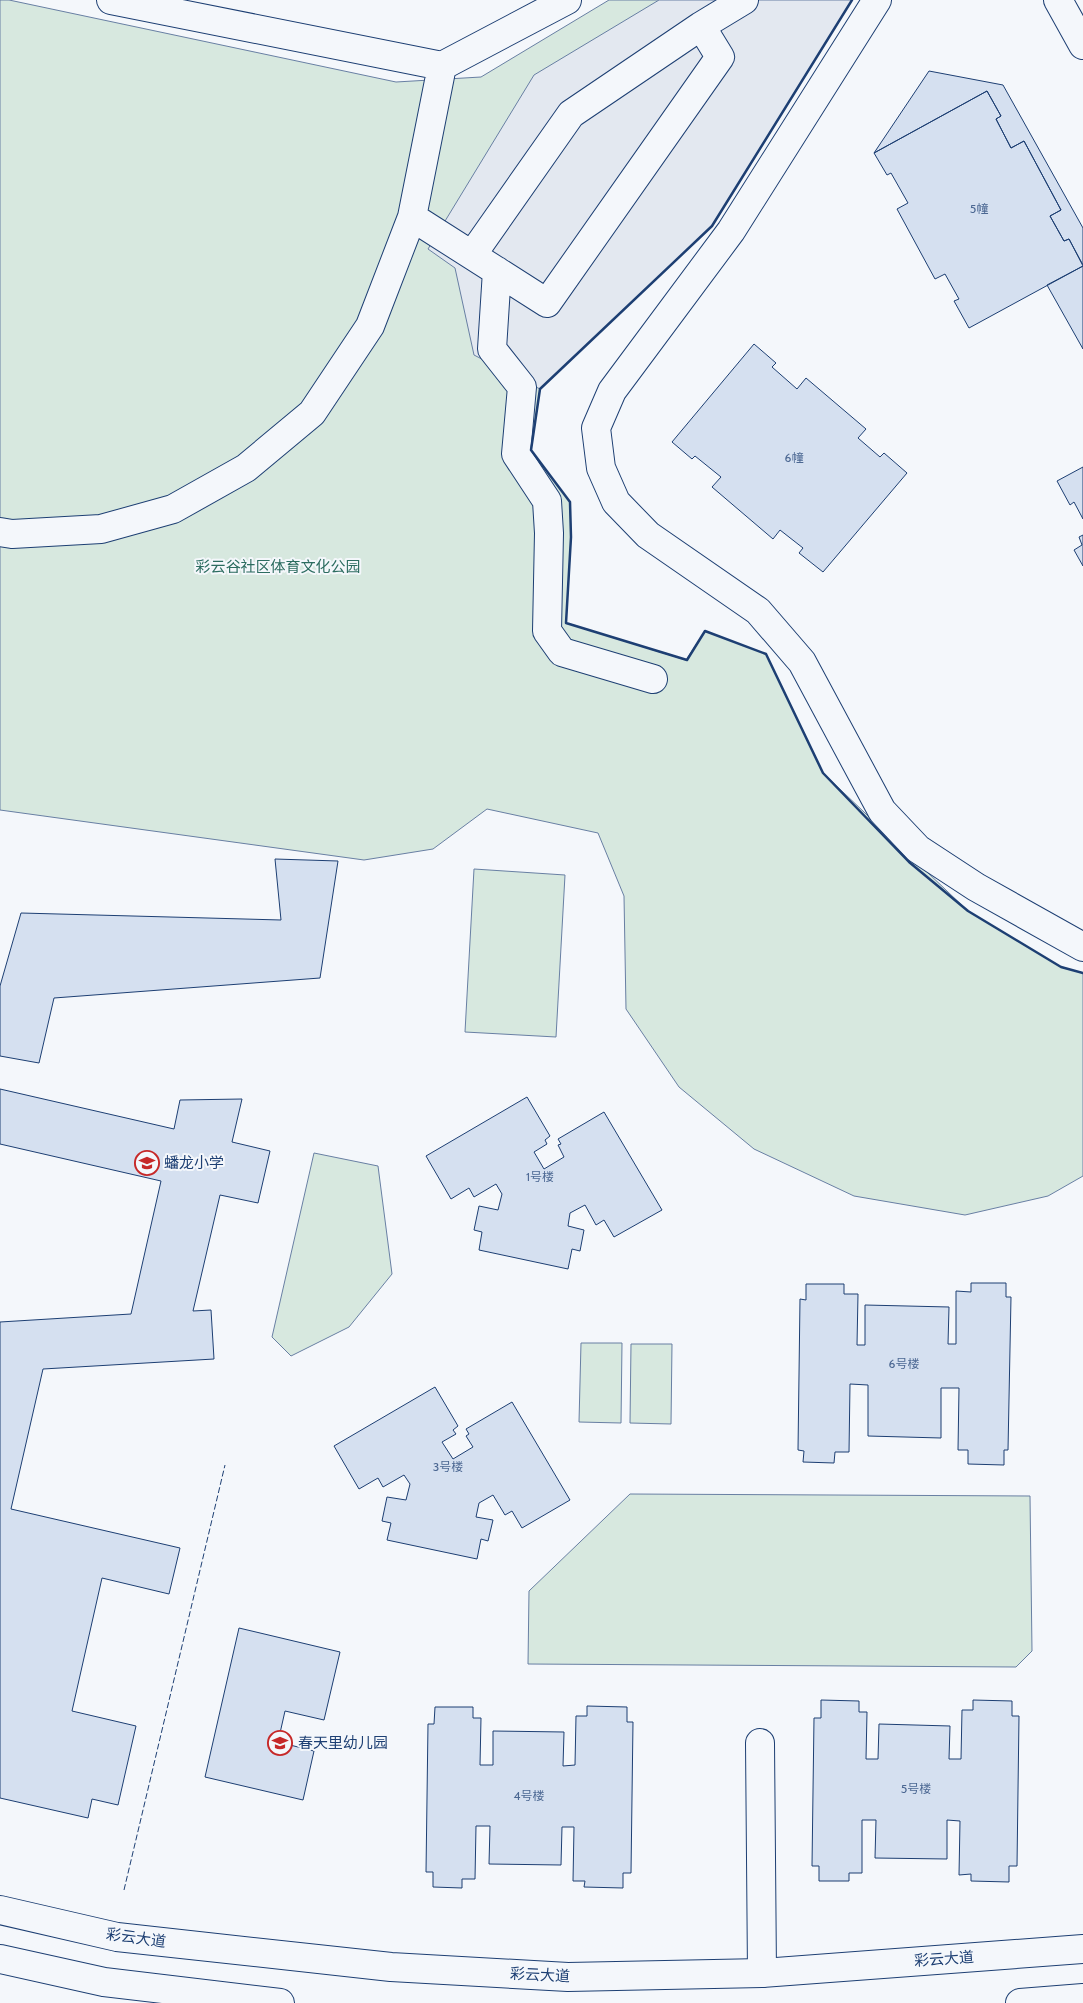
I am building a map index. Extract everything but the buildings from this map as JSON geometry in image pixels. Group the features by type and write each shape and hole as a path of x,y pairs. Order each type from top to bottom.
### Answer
{"main road":[{"path":"111,0 442,66 568,0"},
{"path":"472,255 571,114 701,26 744,0"},
{"path":"877,0 731,231 612,391 596,428 601,468 616,502 648,535 758,611 802,662 882,811 918,849 976,886 1083,947"},
{"path":"1058,0 1083,45"},
{"path":"412,217 547,303 720,56 701,26"},
{"path":"0,532 12,534 102,528 173,510 246,468 312,413 370,326 412,217 442,66"},
{"path":"497,271 492,349 522,387 516,454 547,501 549,533 547,631 562,652 653,679"},
{"path":"760,1743 762,1973"},
{"name":"彩云大道","path":"0,1910 117,1937 392,1967 568,1977 762,1973 1083,1949"},
{"path":"0,1958 104,1982 280,2003"},
{"path":"1020,2003 1083,1998"}],"green space":[{"name":"彩云谷社区体育文化公园","path":"0,0 9,0 396,82 481,77 609,0 852,0 712,226 540,389 531,450 570,502 571,537 566,623 686,660 705,631 766,654 823,773 968,911 1061,967 1083,973 1083,1176 1048,1196 965,1215 854,1196 754,1149 679,1087 626,1009 624,896 598,833 487,809 433,849 364,860 0,810"},
{"path":"474,869 565,875 556,1037 465,1032"},
{"path":"314,1153 378,1166 392,1274 349,1327 291,1356 272,1337"},
{"path":"581,1343 622,1343 621,1423 579,1422"},
{"path":"631,1344 672,1344 671,1424 630,1423"},
{"path":"630,1494 1030,1496 1032,1651 1016,1667 528,1664 529,1591"}],"shaded area":[{"path":"659,0 852,0 712,226 540,389 474,355 455,268 428,249 534,75"}],"fence":[{"path":"124,1890 225,1465"}],"wall":[{"path":"852,0 712,226 540,389 531,450 570,502 571,537 566,623 687,660 705,631 766,654 823,773 909,862 968,911 1061,967 1083,973"}],"place":[{"name":"蟠龙小学","path":"147,1163"},
{"name":"春天里幼儿园","path":"280,1743"}]}
